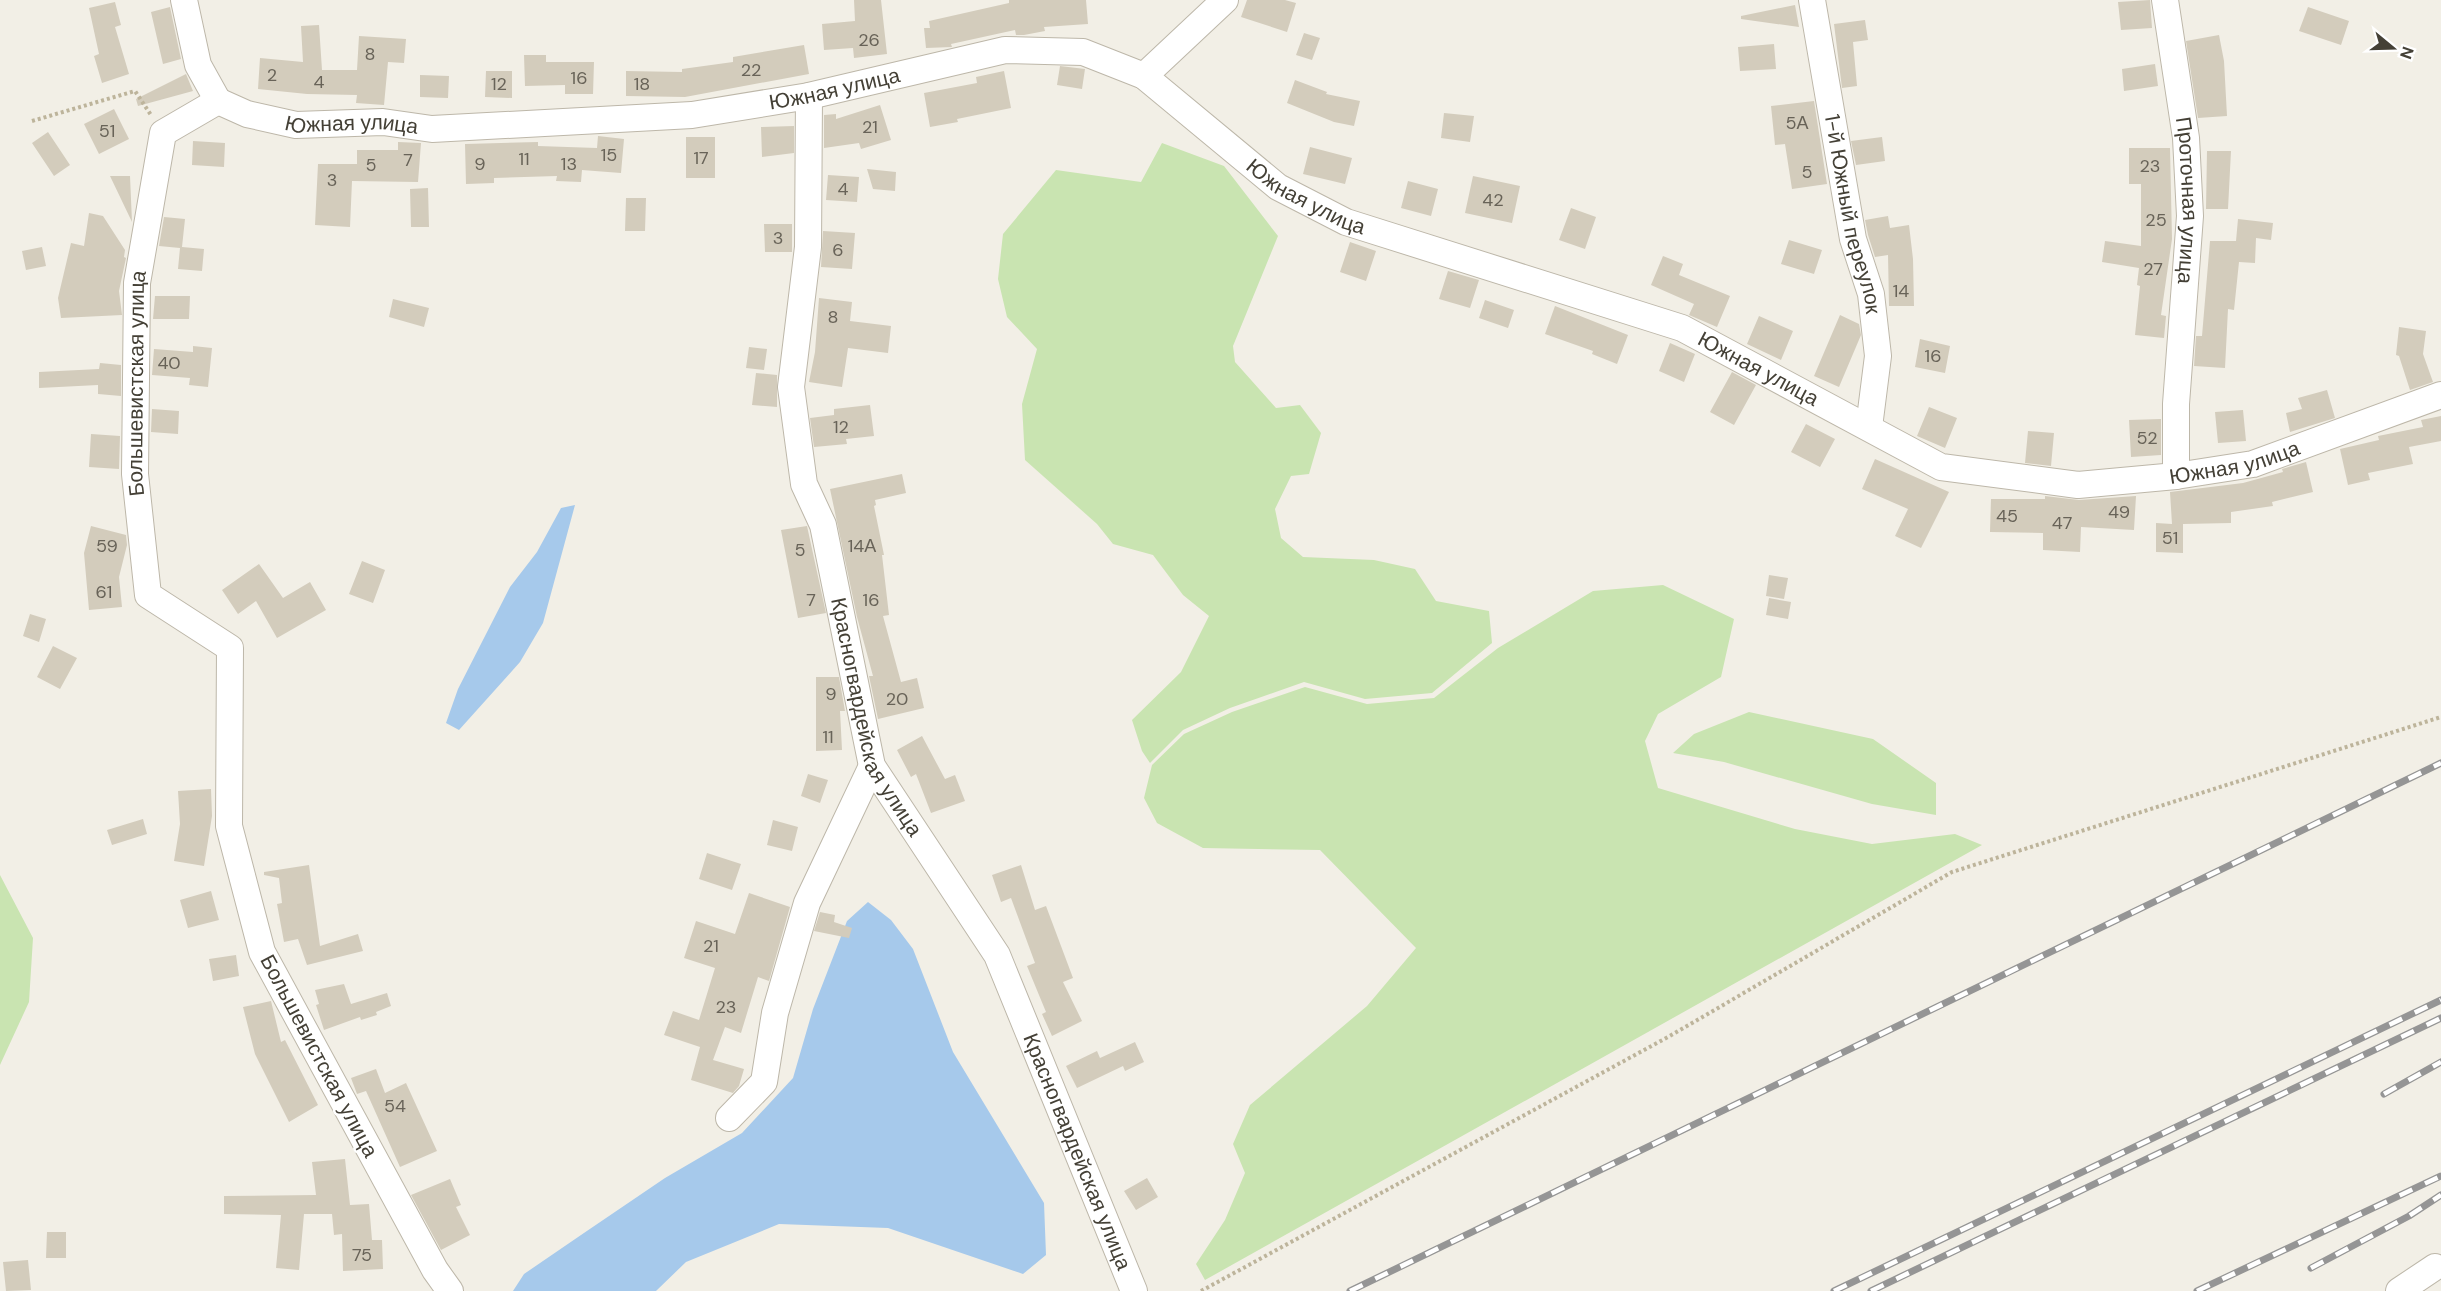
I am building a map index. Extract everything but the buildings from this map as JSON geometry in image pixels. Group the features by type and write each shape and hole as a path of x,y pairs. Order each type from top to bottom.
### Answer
{"street":[{"path":"163,133 218,101 198,65 184,0"},
{"path":"1144,76 1225,0"},
{"name":"1-й Южный переулок","path":"1812,0 1853,239 1871,294 1878,356 1869,427"},
{"name":"Проточная улица","path":"2164,0 2186,138 2190,216 2176,404 2176,476"},
{"name":"Южная улица","path":"218,101 247,114 296,125 383,122 432,129 692,115 809,96 1005,50 1083,52 1144,76 1278,187 1346,222 1682,328 1941,467 2078,485 2176,476 2253,464 2441,395"},
{"name":"Красногвардейская улица","path":"809,96 808,247 791,387 804,484 823,525 872,766 997,955 1134,1291"},
{"name":"Большевистская улица","path":"163,133 137,283 135,474 148,595 230,648 229,826 262,952 435,1270 450,1291"},
{"path":"729,1118 764,1082 775,1012 807,903 872,766"},
{"path":"2399,1291 2434,1267"}],"path":[{"path":"32,121 135,91 163,133"},
{"path":"1201,1291 1668,1037 1952,872 2441,717"}],"green space":[{"path":"1162,143 1224,166 1278,236 1233,346 1235,362 1276,408 1300,405 1321,433 1309,474 1291,476 1275,509 1281,538 1303,557 1374,560 1415,569 1436,601 1489,611 1492,643 1432,693 1365,699 1304,682 1230,708 1183,730 1150,763 1142,751 1132,720 1181,672 1209,616 1183,595 1153,555 1113,544 1097,524 1025,460 1022,404 1037,349 1007,317 998,279 1003,234 1056,170 1141,182"},
{"path":"1663,585 1734,619 1721,677 1658,714 1645,741 1658,788 1795,829 1872,844 1955,834 1982,845 1205,1280 1196,1264 1225,1220 1245,1173 1233,1144 1250,1105 1367,1006 1416,948 1320,850 1203,848 1157,823 1144,798 1152,765 1184,734 1232,712 1305,687 1367,704 1434,698 1498,648 1593,591"},
{"path":"1749,712 1873,739 1936,783 1936,815 1872,804 1724,762 1673,753 1694,734"},
{"path":"0,875 33,938 29,1002 0,1065"}],"water":[{"path":"575,505 543,623 520,662 459,730 446,723 458,689 510,587 537,552 561,508"},
{"path":"868,902 891,920 913,949 953,1052 1044,1203 1046,1255 1023,1274 888,1228 779,1224 686,1262 656,1291 513,1291 524,1274 665,1178 742,1133 793,1078 813,1009 847,921"}],"railway":[{"path":"1350,1291 2441,763"},
{"path":"1834,1291 2441,1000"},
{"path":"1871,1291 2441,1018"},
{"path":"2384,1094 2441,1062"},
{"path":"2197,1291 2441,1176"},
{"path":"2311,1268 2409,1216 2441,1195"}]}
